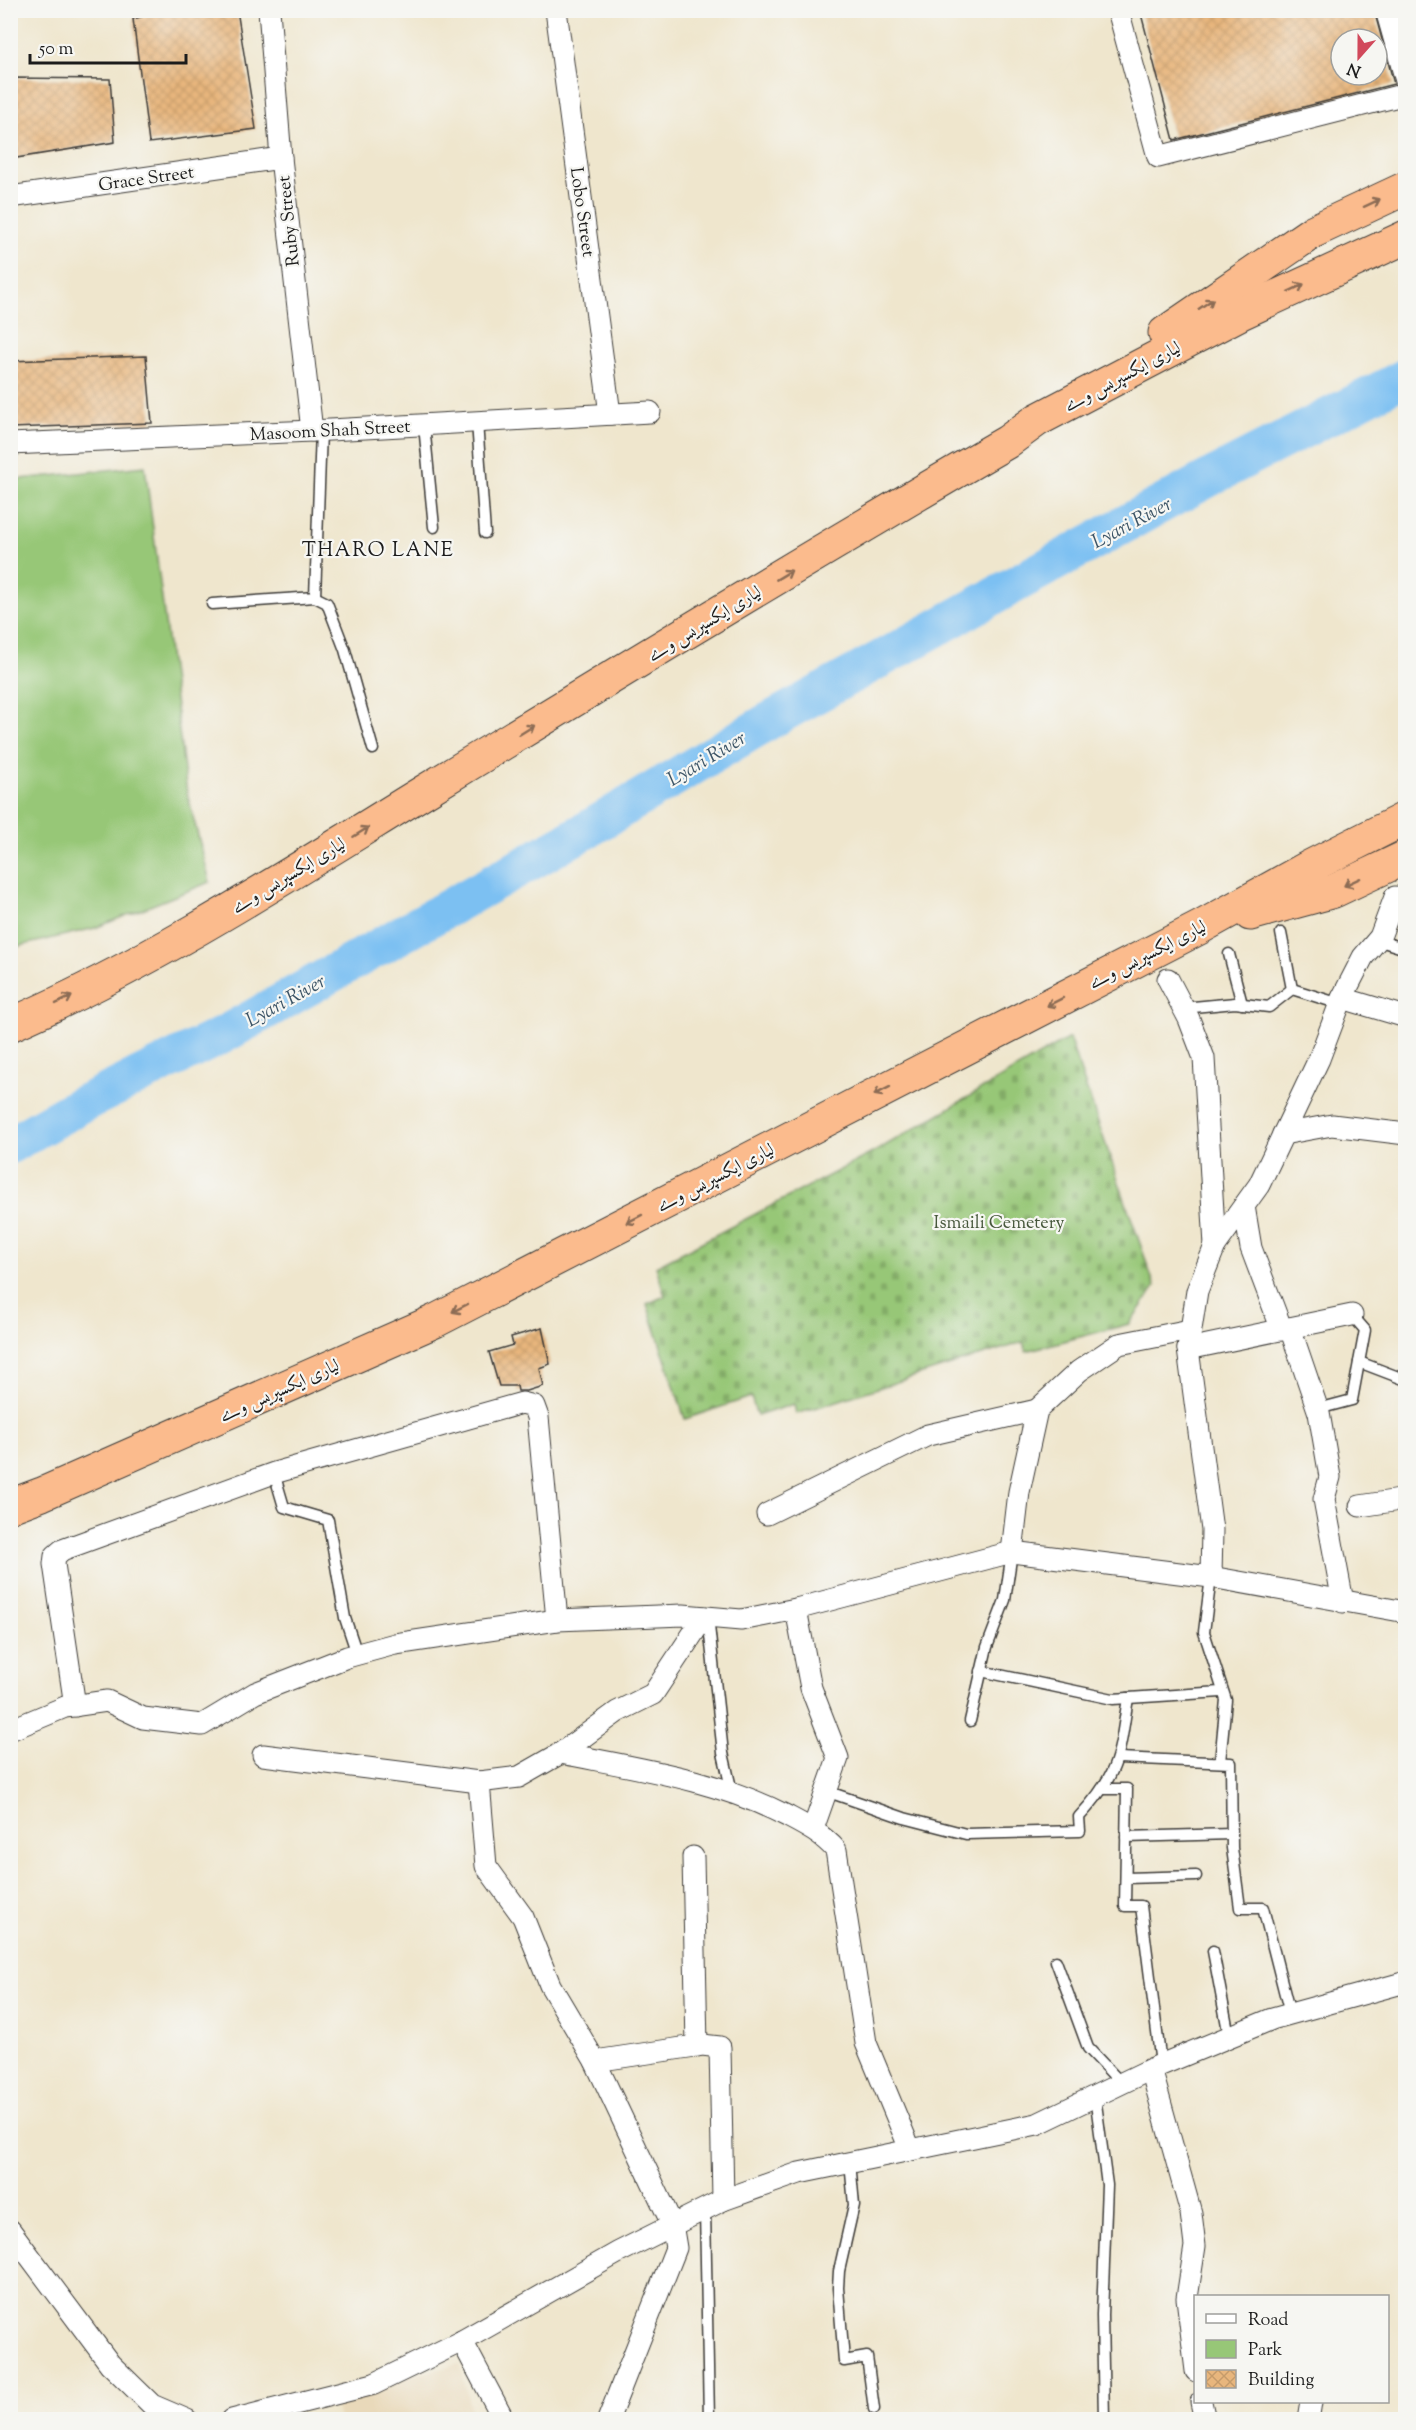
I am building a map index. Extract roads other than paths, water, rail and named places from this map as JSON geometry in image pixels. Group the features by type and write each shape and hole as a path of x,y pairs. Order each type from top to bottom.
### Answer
{"highway":[{"path":"1037,420 1314,231 1406,188"},
{"name":"لیاری ایکسپریس وے","path":"10,1024 115,975 306,867 660,648 1007,442 1037,420 1243,312 1406,237"},
{"name":"لیاری ایکسپریس وے","path":"10,1506 435,1321 1201,927 1311,866 1406,818"},
{"path":"1201,927 1334,891 1406,857"}],"street":[{"name":"Ruby Street","path":"269,10 281,158 317,431"},
{"name":"Lobo Street","path":"556,10 610,414"},
{"path":"1118,10 1158,157 1406,94"},
{"path":"1386,10 1406,81"},
{"name":"Grace Street","path":"10,197 281,158"},
{"name":"Masoom Shah Street","path":"10,444 317,431 650,412"},
{"path":"1211,1577 1212,1530 1189,1340 1197,1291 1215,1246 1259,1185 1318,1059 1341,1001 1363,957 1377,940 1395,897"},
{"path":"1168,979 1204,1058 1215,1246"},
{"path":"1341,1001 1406,1017"},
{"path":"1283,1134 1332,1125 1406,1134"},
{"path":"1244,1206 1251,1248 1318,1409 1330,1477 1324,1499 1343,1602"},
{"path":"767,1514 928,1434 1037,1410 1078,1371 1119,1344 1189,1340 1286,1329 1352,1315"},
{"path":"75,1706 54,1563 55,1556 62,1550 274,1473 522,1403 534,1406 539,1428 557,1620"},
{"path":"1012,1552 1019,1492 1037,1410"},
{"path":"1360,1506 1406,1499"},
{"path":"10,1730 75,1706 107,1701 143,1718 202,1725 255,1693 357,1654 395,1644 557,1620 684,1615 741,1620 796,1609 1012,1552 1211,1577 1406,1612"},
{"path":"796,1609 811,1688 837,1758 813,1830"},
{"path":"263,1755 479,1782 519,1777 561,1753 617,1713 653,1694 706,1617"},
{"path":"561,1753 701,1781 765,1805 822,1835 836,1850 866,2043 910,2149"},
{"path":"479,1782 486,1866 523,1917 550,1985 595,2061 672,2224 676,2248 608,2420"},
{"path":"693,1857 697,2046"},
{"path":"232,2420 374,2384 462,2341 672,2224 714,2204 799,2173 1036,2124 1156,2066 1229,2036 1290,2014 1406,1982"},
{"path":"595,2061 697,2046 720,2047 714,2204"},
{"path":"1156,2066 1191,2213 1195,2246 1187,2298 1194,2355"},
{"path":"10,2230 110,2364 152,2404 171,2417"},
{"path":"462,2341 504,2420"},
{"path":"1200,2403 1205,2420"},
{"path":"1308,2420 1311,2403"}],"lane":[{"path":"477,422 485,533"},
{"path":"424,425 434,527"},
{"path":"315,597 317,431"},
{"path":"212,604 315,597 327,603 345,650 373,750"},
{"path":"1281,933 1292,989"},
{"path":"1377,940 1406,949"},
{"path":"1229,954 1242,1004"},
{"path":"1292,989 1341,1001"},
{"path":"1183,1008 1242,1004 1269,1007 1292,989"},
{"path":"1318,1409 1352,1400 1365,1330 1352,1315"},
{"path":"1359,1362 1406,1380"},
{"path":"274,1473 284,1507 328,1520 345,1618 357,1654"},
{"path":"970,1721 981,1671 1005,1600 1012,1552"},
{"path":"1211,1577 1204,1632 1221,1692 1226,1700 1220,1762"},
{"path":"706,1617 723,1752 732,1792"},
{"path":"981,1671 1113,1699 1221,1692"},
{"path":"826,1791 904,1818 966,1834 1080,1831 1079,1817 1113,1774 1119,1758 1128,1698"},
{"path":"1119,1758 1232,1763 1232,1834 1240,1908 1263,1908 1290,2014"},
{"path":"1102,1789 1127,1789 1125,1906 1141,1906 1156,2066"},
{"path":"1126,1837 1232,1834"},
{"path":"1126,1878 1196,1876"},
{"path":"1213,1951 1229,2036"},
{"path":"1056,1961 1088,2048 1121,2083"},
{"path":"1095,2096 1107,2185 1102,2315 1104,2420"},
{"path":"850,2162 854,2205 838,2271 844,2361 867,2357 874,2409"},
{"path":"709,2420 714,2204"}],"waterway":[{"name":"Lyari River","path":"10,1145 80,1105 221,1036 585,831 769,721 1023,580 1213,476 1406,377"}],"district":[{"name":"THARO LANE","path":"378,549"}],"park label":[{"name":"Ismaili Cemetery","path":"999,1222"}]}
